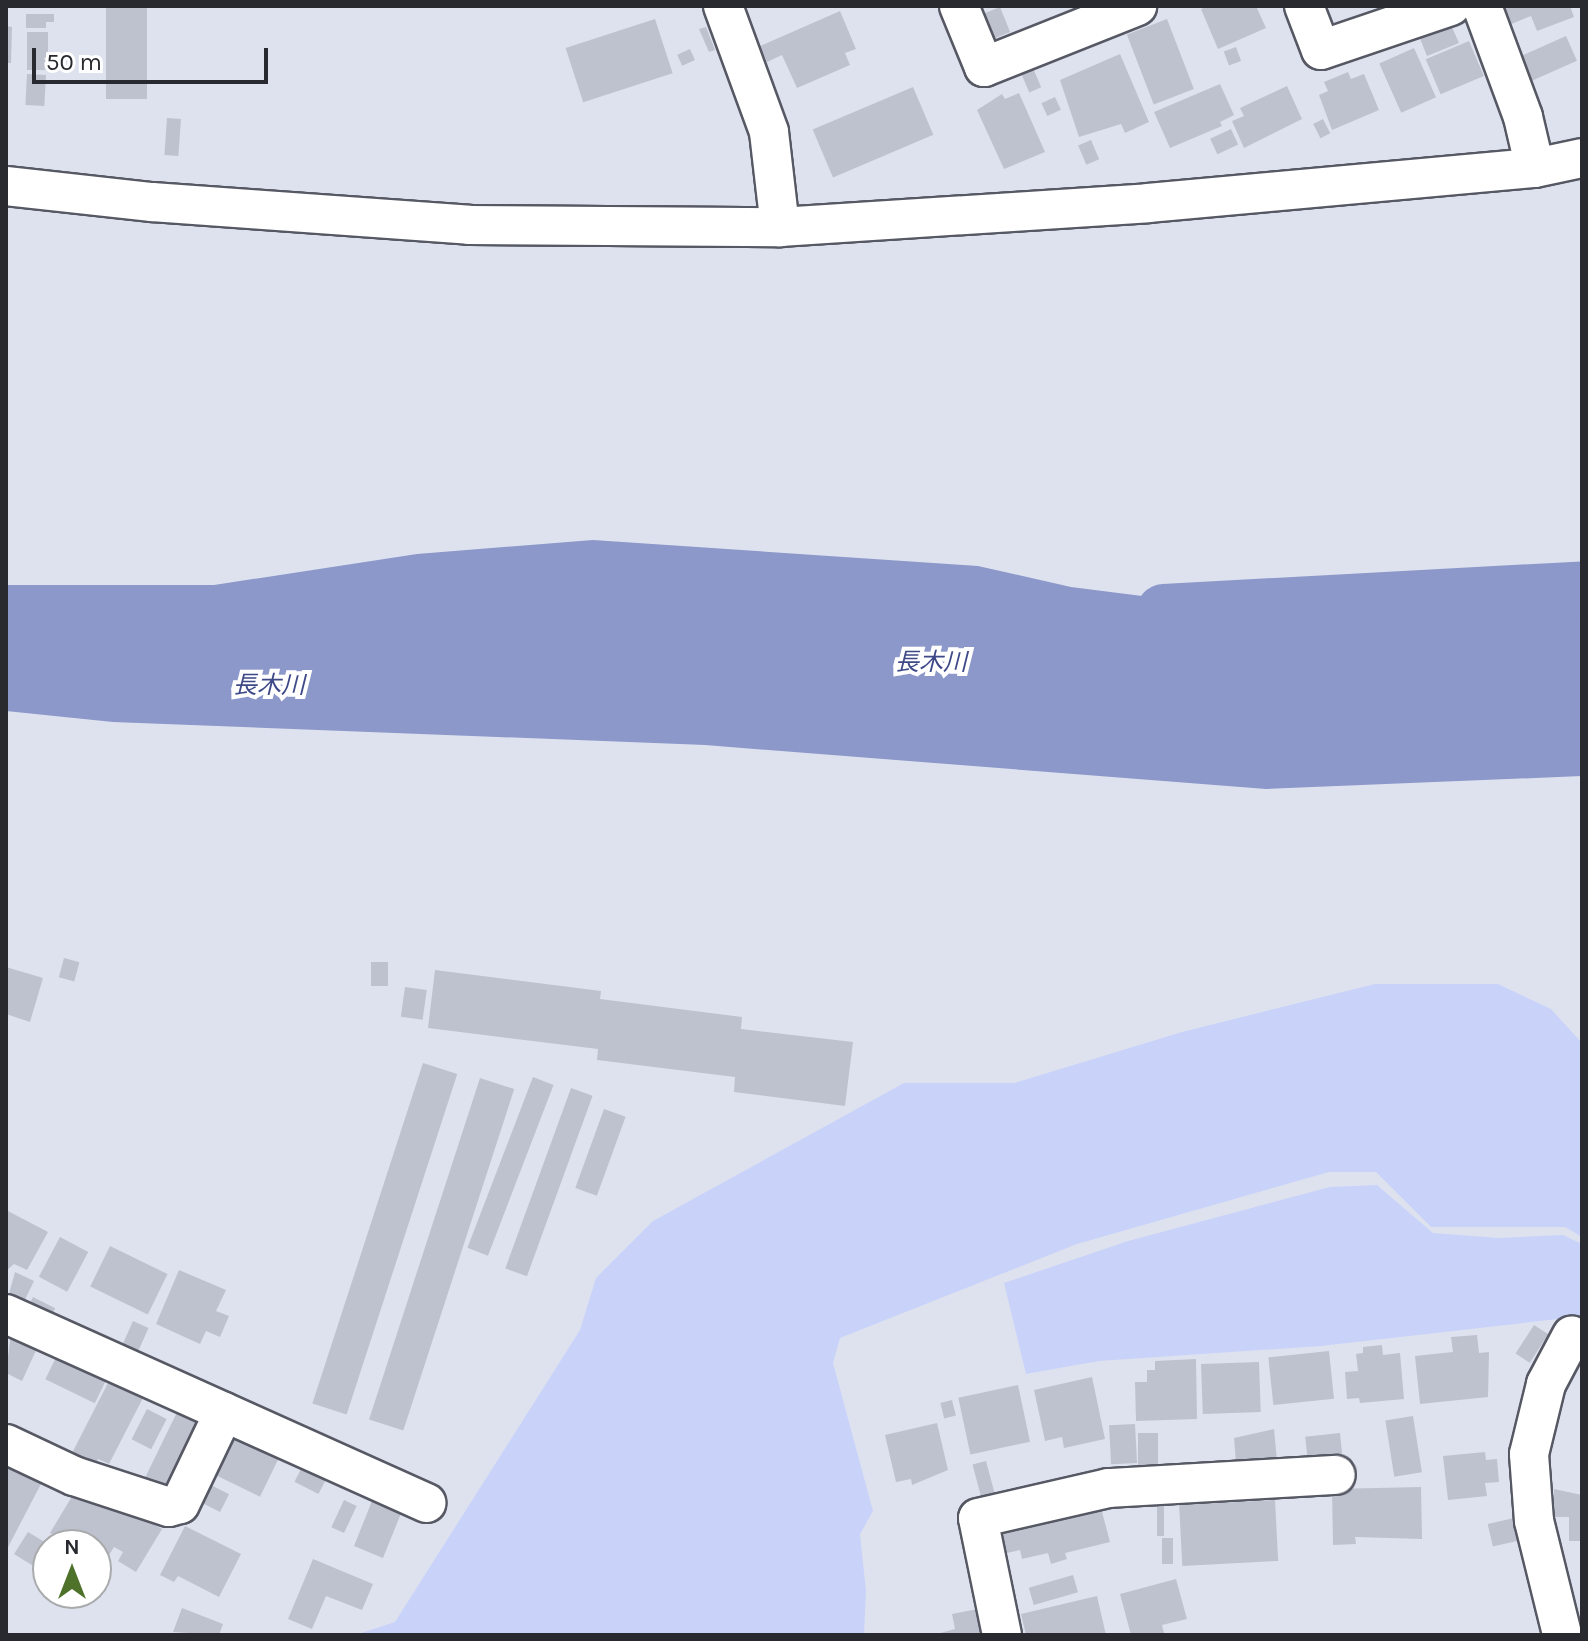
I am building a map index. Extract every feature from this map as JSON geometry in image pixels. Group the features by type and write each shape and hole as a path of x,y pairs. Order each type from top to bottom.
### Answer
{"street":[{"path":"723,6 769,132 780,227"},
{"path":"959,6 984,67 1137,6"},
{"path":"1304,6 1321,50 1451,6"},
{"path":"1482,6 1523,117 1535,168"},
{"path":"6,186 152,202 469,225 780,227 1148,203 1535,168 1582,158"},
{"path":"6,1314 427,1503"},
{"path":"1561,1635 1534,1521 1529,1454 1546,1384 1572,1335"},
{"path":"6,1444 74,1476 169,1507 180,1504 224,1412"},
{"path":"1002,1635 978,1518 1109,1488 1336,1475"},
{"path":"1561,1635 1582,1615"}],"shaded area":[{"path":"1375,984 1498,984 1551,1009 1582,1043 1582,1237 1565,1227 1431,1227 1376,1172 1329,1172 1077,1244 840,1338 833,1363 873,1511 860,1534 866,1591 864,1635 355,1635 395,1622 580,1330 596,1278 653,1221 904,1083 1014,1083 1182,1032"},
{"path":"1377,1185 1433,1233 1499,1238 1563,1235 1582,1244 1582,1330 1558,1319 1321,1346 1099,1361 1026,1374 1004,1283 1128,1241 1330,1187"}],"water":[{"name":"長木川","path":"593,540 978,566 1071,587 1347,622 1582,613 1582,776 1266,789 705,745 113,722 6,711 6,585 214,585 417,554"}],"building":[{"path":"106,6 147,6 147,99 106,99"},
{"path":"1209,6 1256,6 1266,28 1218,49 1201,9"},
{"path":"1501,6 1570,6 1574,17 1537,31 1531,16 1509,25"},
{"path":"1000,7 1010,32 986,42 976,17"},
{"path":"840,11 856,49 845,53 850,65 797,88 782,55 767,62 760,46"},
{"path":"26,14 54,14 54,22 46,22 46,28 26,28"},
{"path":"1448,18 1459,43 1427,56 1419,36"},
{"path":"655,19 673,73 583,102 566,48"},
{"path":"1167,19 1194,89 1154,104 1127,34"},
{"path":"6,26 12,27 11,63 6,63"},
{"path":"706,27 715,50 709,52 699,29"},
{"path":"27,32 48,32 48,70 27,70"},
{"path":"1566,36 1577,61 1529,82 1518,58"},
{"path":"1469,41 1484,76 1441,94 1426,59"},
{"path":"1236,47 1241,61 1229,66 1224,51"},
{"path":"1414,48 1436,97 1401,113 1379,63"},
{"path":"690,49 695,60 682,66 677,55"},
{"path":"1120,54 1149,122 1125,133 1121,124 1079,137 1060,80"},
{"path":"1033,68 1041,87 1029,92 1021,73"},
{"path":"1348,72 1351,79 1364,74 1379,110 1332,130 1319,95 1328,91 1324,82"},
{"path":"27,74 46,75 44,106 25,105"},
{"path":"1220,84 1234,115 1220,122 1222,126 1170,148 1154,112"},
{"path":"1287,86 1302,119 1244,148 1232,121 1244,116 1240,108"},
{"path":"913,87 933,135 833,177 813,130"},
{"path":"1019,93 1045,152 1004,169 977,110 1002,94 1005,99"},
{"path":"1055,97 1061,110 1047,116 1041,103"},
{"path":"167,118 181,119 178,156 164,155"},
{"path":"1323,119 1330,133 1320,138 1313,124"},
{"path":"1231,129 1238,144 1217,154 1210,139"},
{"path":"1091,140 1099,159 1086,165 1078,145"},
{"path":"64,958 79,962 74,981 59,977"},
{"path":"371,962 388,962 388,986 371,986"},
{"path":"6,967 43,978 30,1022 6,1014"},
{"path":"435,970 601,991 600,999 742,1017 741,1029 853,1042 845,1106 734,1092 735,1077 597,1060 598,1049 428,1028"},
{"path":"405,987 427,990 423,1020 401,1017"},
{"path":"423,1063 457,1074 347,1415 312,1403"},
{"path":"533,1077 554,1085 488,1256 467,1248"},
{"path":"480,1078 514,1089 403,1431 369,1419"},
{"path":"571,1088 593,1096 527,1276 505,1268"},
{"path":"604,1109 626,1117 597,1196 575,1188"},
{"path":"6,1210 48,1232 27,1270 14,1264 6,1271"},
{"path":"60,1237 88,1252 67,1292 39,1277"},
{"path":"110,1246 168,1274 148,1315 90,1286"},
{"path":"179,1270 226,1290 216,1311 229,1316 220,1337 206,1331 200,1344 156,1324"},
{"path":"15,1272 34,1281 19,1312 6,1305"},
{"path":"33,1297 55,1308 47,1325 24,1314"},
{"path":"133,1321 149,1328 135,1358 120,1351"},
{"path":"1534,1325 1548,1334 1530,1363 1515,1354"},
{"path":"11,1333 38,1346 22,1381 6,1373"},
{"path":"1477,1335 1479,1353 1489,1352 1488,1397 1420,1404 1415,1356 1453,1352 1451,1337"},
{"path":"62,1345 111,1369 95,1403 45,1379"},
{"path":"1382,1345 1383,1355 1400,1353 1404,1399 1360,1403 1359,1398 1347,1399 1345,1372 1358,1371 1356,1354 1363,1353 1363,1347"},
{"path":"1329,1351 1334,1399 1273,1405 1268,1357"},
{"path":"1196,1359 1197,1419 1136,1421 1135,1382 1147,1382 1147,1370 1155,1370 1155,1361"},
{"path":"1259,1362 1261,1412 1203,1414 1201,1364"},
{"path":"1092,1377 1105,1439 1064,1448 1062,1437 1045,1441 1034,1390"},
{"path":"110,1379 144,1396 109,1464 98,1459 93,1471 69,1459"},
{"path":"1018,1385 1030,1442 970,1454 958,1398"},
{"path":"952,1400 956,1416 944,1418 940,1403"},
{"path":"182,1402 213,1417 172,1500 142,1485"},
{"path":"147,1409 167,1419 151,1449 132,1439"},
{"path":"1413,1416 1422,1472 1394,1477 1385,1420"},
{"path":"937,1423 948,1470 912,1485 911,1479 896,1482 885,1435"},
{"path":"1135,1424 1137,1463 1111,1464 1109,1425"},
{"path":"1274,1429 1277,1461 1236,1463 1234,1438"},
{"path":"228,1430 280,1455 260,1497 208,1471"},
{"path":"1138,1433 1158,1433 1158,1468 1138,1468"},
{"path":"1340,1433 1342,1453 1307,1457 1305,1437"},
{"path":"1485,1452 1486,1460 1497,1459 1499,1482 1485,1483 1487,1496 1448,1500 1443,1456"},
{"path":"986,1461 995,1495 982,1498 972,1465"},
{"path":"304,1463 328,1475 319,1494 294,1482"},
{"path":"9,1464 42,1482 6,1551 6,1470"},
{"path":"205,1482 229,1494 220,1512 196,1500"},
{"path":"1421,1487 1422,1539 1355,1537 1356,1544 1333,1545 1332,1489"},
{"path":"77,1488 99,1492 162,1529 136,1572 118,1561 123,1552 114,1547 112,1550 112,1529 52,1529"},
{"path":"1554,1489 1582,1495 1582,1541 1569,1541 1569,1517 1554,1517"},
{"path":"387,1499 404,1506 383,1558 354,1546 372,1501 384,1507"},
{"path":"344,1500 357,1506 344,1533 331,1527"},
{"path":"1275,1500 1278,1561 1182,1566 1179,1505"},
{"path":"1100,1504 1110,1542 1065,1553 1067,1559 1051,1564 1048,1553 1022,1559 1020,1550 1007,1553 1001,1530"},
{"path":"1157,1505 1164,1505 1164,1536 1157,1536"},
{"path":"1514,1518 1519,1540 1493,1546 1488,1524"},
{"path":"185,1526 241,1554 219,1597 178,1576 174,1582 160,1575"},
{"path":"28,1532 32,1534 32,1565 14,1554"},
{"path":"1162,1538 1173,1538 1173,1564 1162,1564"},
{"path":"313,1559 373,1584 362,1610 326,1596 312,1629 288,1619"},
{"path":"1073,1575 1078,1592 1034,1605 1029,1588"},
{"path":"1176,1579 1187,1619 1162,1625 1164,1633 1131,1635 1120,1594"},
{"path":"1097,1596 1106,1635 1026,1635 1021,1614"},
{"path":"182,1608 223,1624 219,1635 173,1632"},
{"path":"983,1608 989,1635 933,1635 955,1629 952,1614"}],"waterway":[{"name":"長木川","path":"1164,612 1582,589"}]}
